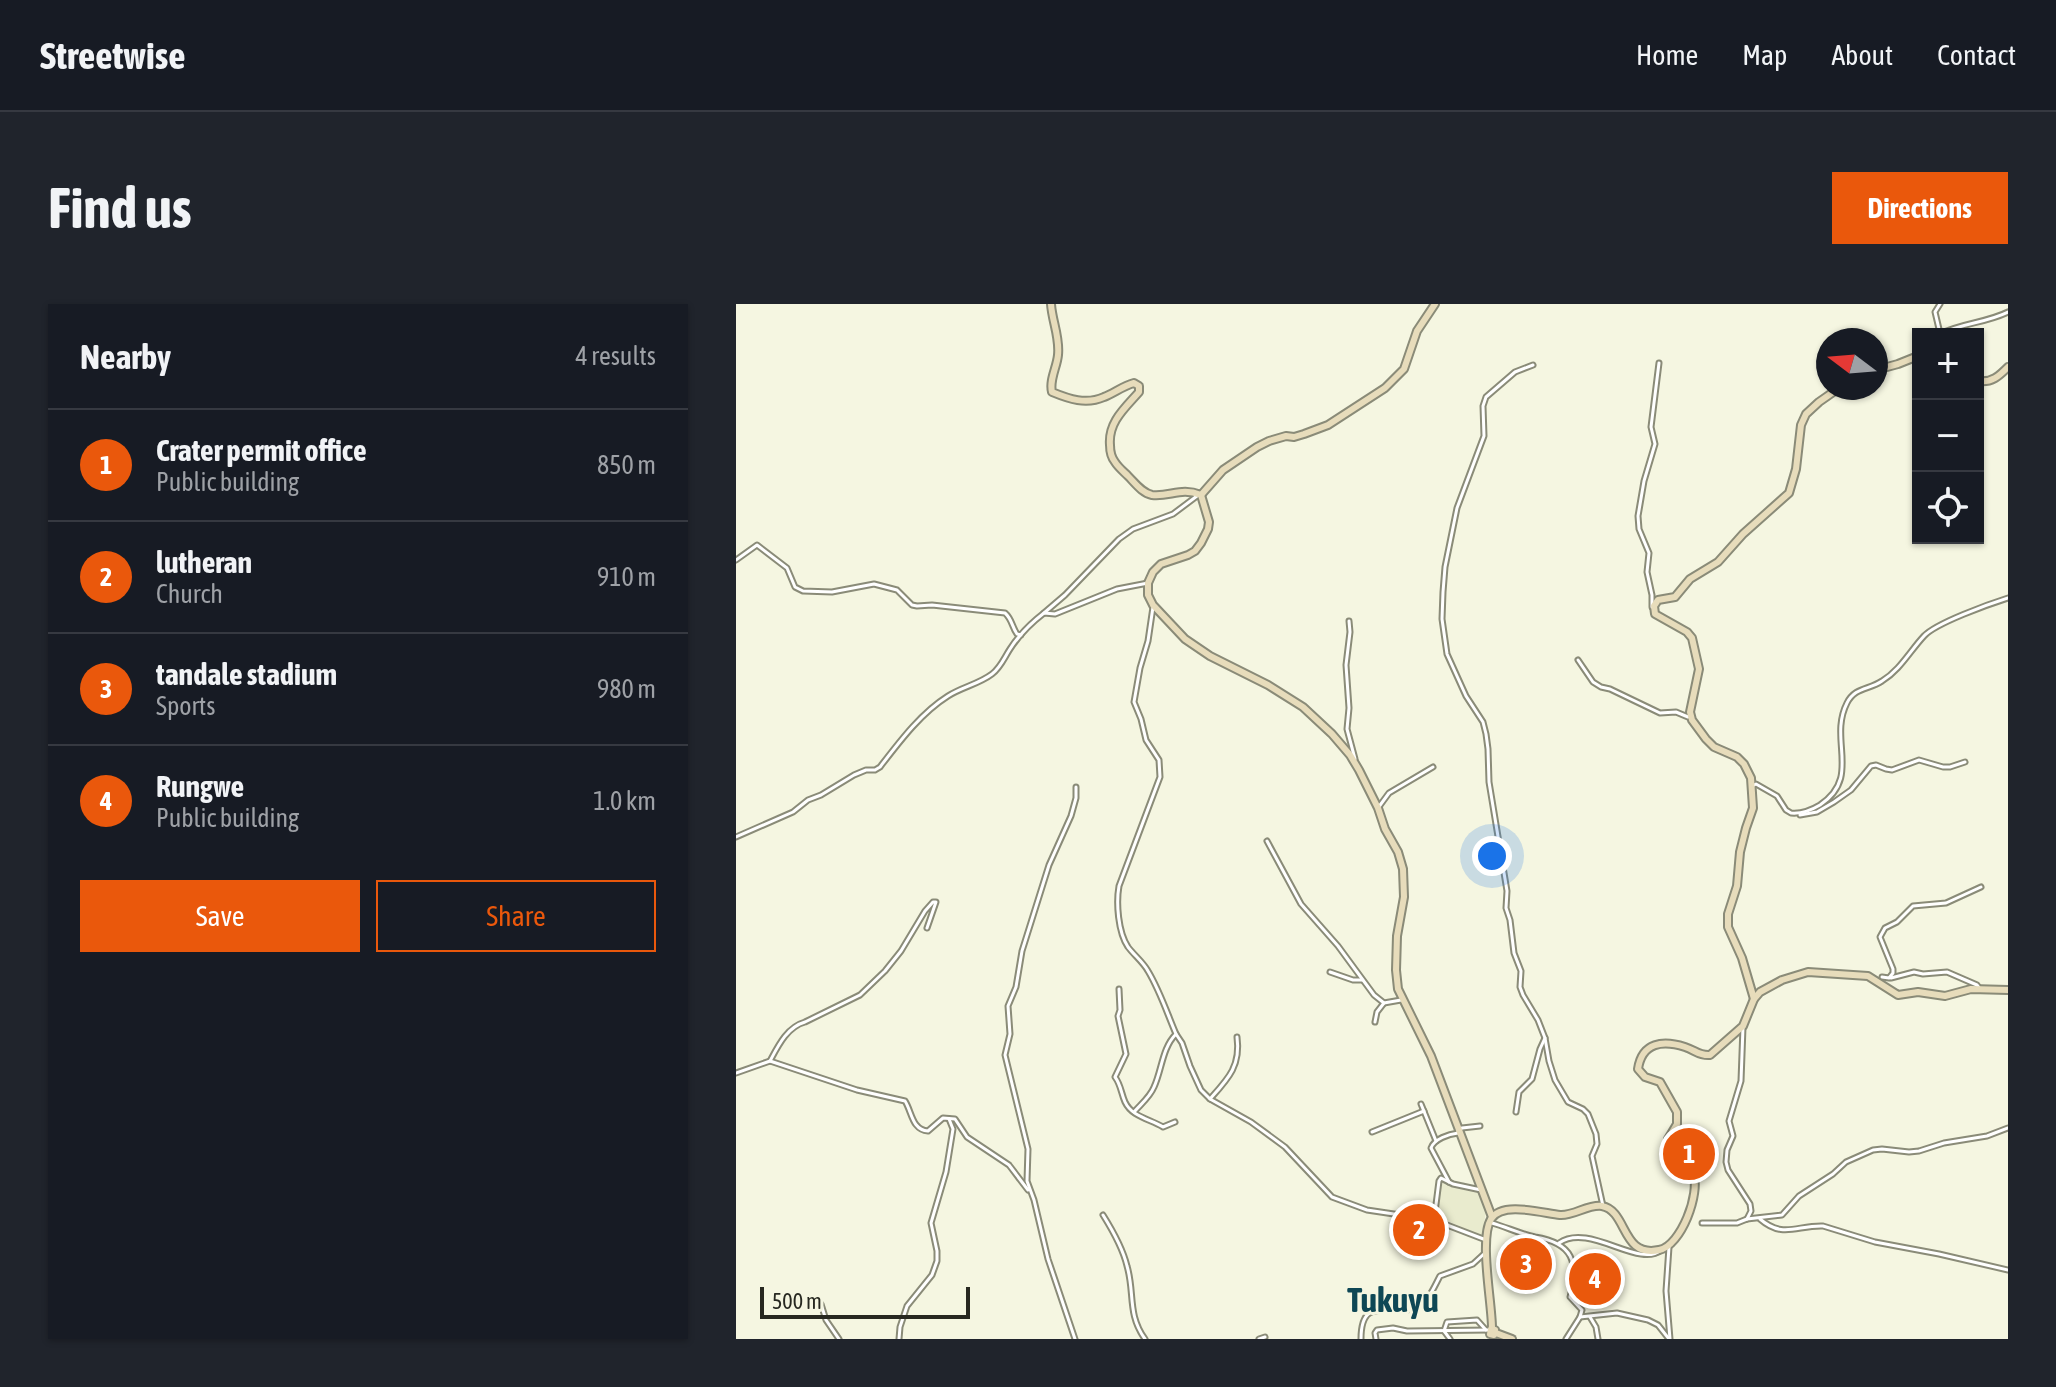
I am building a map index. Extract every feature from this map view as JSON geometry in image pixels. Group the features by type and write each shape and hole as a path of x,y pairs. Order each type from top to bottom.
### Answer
{"street":[{"path":"1051,304 1059,340 1050,387 1052,392 1091,401 1134,383 1139,386 1139,392 1113,422 1111,454 1115,463 1147,493 1154,495 1179,491 1200,495 1209,522 1208,529 1195,551 1161,564 1153,572 1148,583 1148,595 1153,605 1185,639 1303,707 1332,734 1359,770 1398,852 1403,869 1404,897 1397,936 1398,989 1431,1056 1491,1220 1486,1240 1491,1333"},
{"path":"736,837 793,812 808,800 854,775 880,767 934,706 1000,667 1021,635 1133,529 1173,514 1200,495 1223,470 1257,447 1328,425 1385,388 1404,369 1417,331 1435,304"},
{"path":"1939,328 1935,312 1940,304"},
{"path":"1952,328 1979,323 2008,312"},
{"path":"1888,367 1912,358"},
{"path":"1659,363 1651,427 1655,444 1644,481 1639,529 1649,553 1647,572 1655,614 1692,638 1699,669 1690,712 1692,720 1714,747 1737,757 1751,778 1753,808 1740,852 1728,927 1742,958 1754,999"},
{"path":"1533,365 1515,372 1486,397 1483,406 1484,436 1461,494 1445,567 1442,619 1447,654 1483,722 1486,734 1489,782 1507,891 1506,908 1514,953 1521,971 1520,987 1545,1038 1555,1080 1568,1102 1588,1114 1596,1134 1597,1144 1592,1156 1603,1206"},
{"path":"1984,381 1991,381 2008,367"},
{"path":"1655,614 1654,606 1658,600 1675,597 1690,579 1725,556 1743,534 1789,493 1796,469 1801,425 1806,414 1822,400"},
{"path":"736,560 757,545 787,568 795,587 803,591 832,592 867,584 886,587 897,590 912,605 1005,613 1014,630 1021,635"},
{"path":"1044,613 1055,614 1117,589 1148,583"},
{"path":"1796,814 1810,811 1836,792 1842,768 1840,731 1844,709 1855,692 1881,682 1938,625 2008,598"},
{"path":"1153,605 1134,702 1146,740 1159,760 1160,777 1118,894 1122,937 1149,973 1201,1090 1285,1147 1332,1197 1367,1210 1434,1220 1486,1240"},
{"path":"1349,621 1347,729 1359,770"},
{"path":"1578,660 1593,682 1601,687 1660,713 1676,712 1692,720"},
{"path":"1752,786 1756,784 1777,796 1786,810 1810,814 1851,790 1871,766 1892,770 1919,760 1943,767 1965,762"},
{"path":"1378,808 1389,793 1433,767"},
{"path":"1075,1339 1048,1259 1040,1220 1027,1181 1028,1149 1005,1055 1010,1034 1008,1006 1016,987 1022,951 1049,865 1071,816 1076,787"},
{"path":"1267,841 1301,904 1338,946 1374,995 1384,1003"},
{"path":"1747,1219 1750,1204 1726,1162 1733,1136 1729,1121 1741,1081 1743,1026 1754,999 1765,988 1808,972 1889,978 1893,969 1880,937 1885,928 1897,922 1913,906 1946,903 1981,887"},
{"path":"770,1061 797,1024 860,995 885,971 925,911 936,902 927,928"},
{"path":"1330,972 1362,980"},
{"path":"1882,977 1887,979 1914,972 1947,972 1980,989"},
{"path":"1868,976 1898,995 1918,992 1945,996 1967,990 2008,990"},
{"path":"1119,989 1118,1016 1126,1054 1115,1077 1125,1104 1163,1127 1175,1122"},
{"path":"1375,1022 1377,1012 1384,1003 1405,1000"},
{"path":"1670,1339 1666,1291 1669,1246 1690,1214 1696,1186 1684,1157 1668,1139 1677,1124 1677,1112 1660,1082 1641,1074 1639,1062 1649,1048 1658,1043 1683,1046 1700,1055 1710,1055 1743,1026"},
{"path":"1134,1112 1152,1092 1166,1049 1176,1034"},
{"path":"1210,1099 1235,1068 1237,1037"},
{"path":"1516,1112 1519,1092 1532,1079 1545,1038"},
{"path":"736,1073 770,1061 857,1090 905,1101 914,1123 922,1130 928,1131 943,1118 955,1119 967,1137 1009,1165 1031,1193"},
{"path":"1421,1104 1436,1141"},
{"path":"1372,1132 1424,1111"},
{"path":"897,1339 907,1306 932,1275 937,1261 931,1223 946,1172 953,1129 949,1119"},
{"path":"1449,1182 1431,1148 1432,1143 1462,1128 1480,1126"},
{"path":"1702,1223 1737,1223 1782,1215 1799,1196 1846,1162 1873,1150 1919,1151 1944,1143 1987,1136 2008,1128"},
{"path":"1434,1220 1441,1178 1482,1190"},
{"path":"1491,1220 1507,1210 1565,1215 1603,1206 1614,1212 1625,1234 1639,1248 1661,1250"},
{"path":"1103,1215 1113,1230 1128,1267 1135,1323 1145,1339"},
{"path":"1760,1219 1775,1229 1792,1231 1823,1226 1875,1242 2008,1270"},
{"path":"1491,1220 1558,1243 1570,1255 1575,1279 1570,1297 1582,1310 1566,1339"},
{"path":"1558,1243 1573,1238 1598,1239 1652,1255 1669,1246"},
{"path":"1361,1339 1361,1324 1370,1312 1420,1306 1433,1291 1440,1276 1473,1264 1486,1252"},
{"path":"821,1304 826,1320 839,1339"},
{"path":"1580,1317 1617,1313 1648,1320 1658,1325 1670,1339"},
{"path":"1590,1316 1598,1339"},
{"path":"1444,1331 1447,1322 1473,1320 1480,1322 1491,1333"},
{"path":"1376,1339 1377,1330 1393,1328 1491,1333 1512,1339"},
{"path":"1444,1331 1450,1339"},
{"path":"1259,1339 1265,1337"}],"shaded area":[{"path":"1440,1181 1478,1190 1486,1211 1482,1236 1436,1216"},
{"path":"1504,1243 1553,1252 1547,1285 1499,1277"}],"place":[{"name":"Crater permit office","path":"1689,1154"},
{"name":"lutheran","path":"1419,1230"},
{"name":"tandale stadium","path":"1526,1264"},
{"name":"Rungwe","path":"1595,1279"}],"district":[{"name":"Tukuyu","path":"1393,1300"}]}
